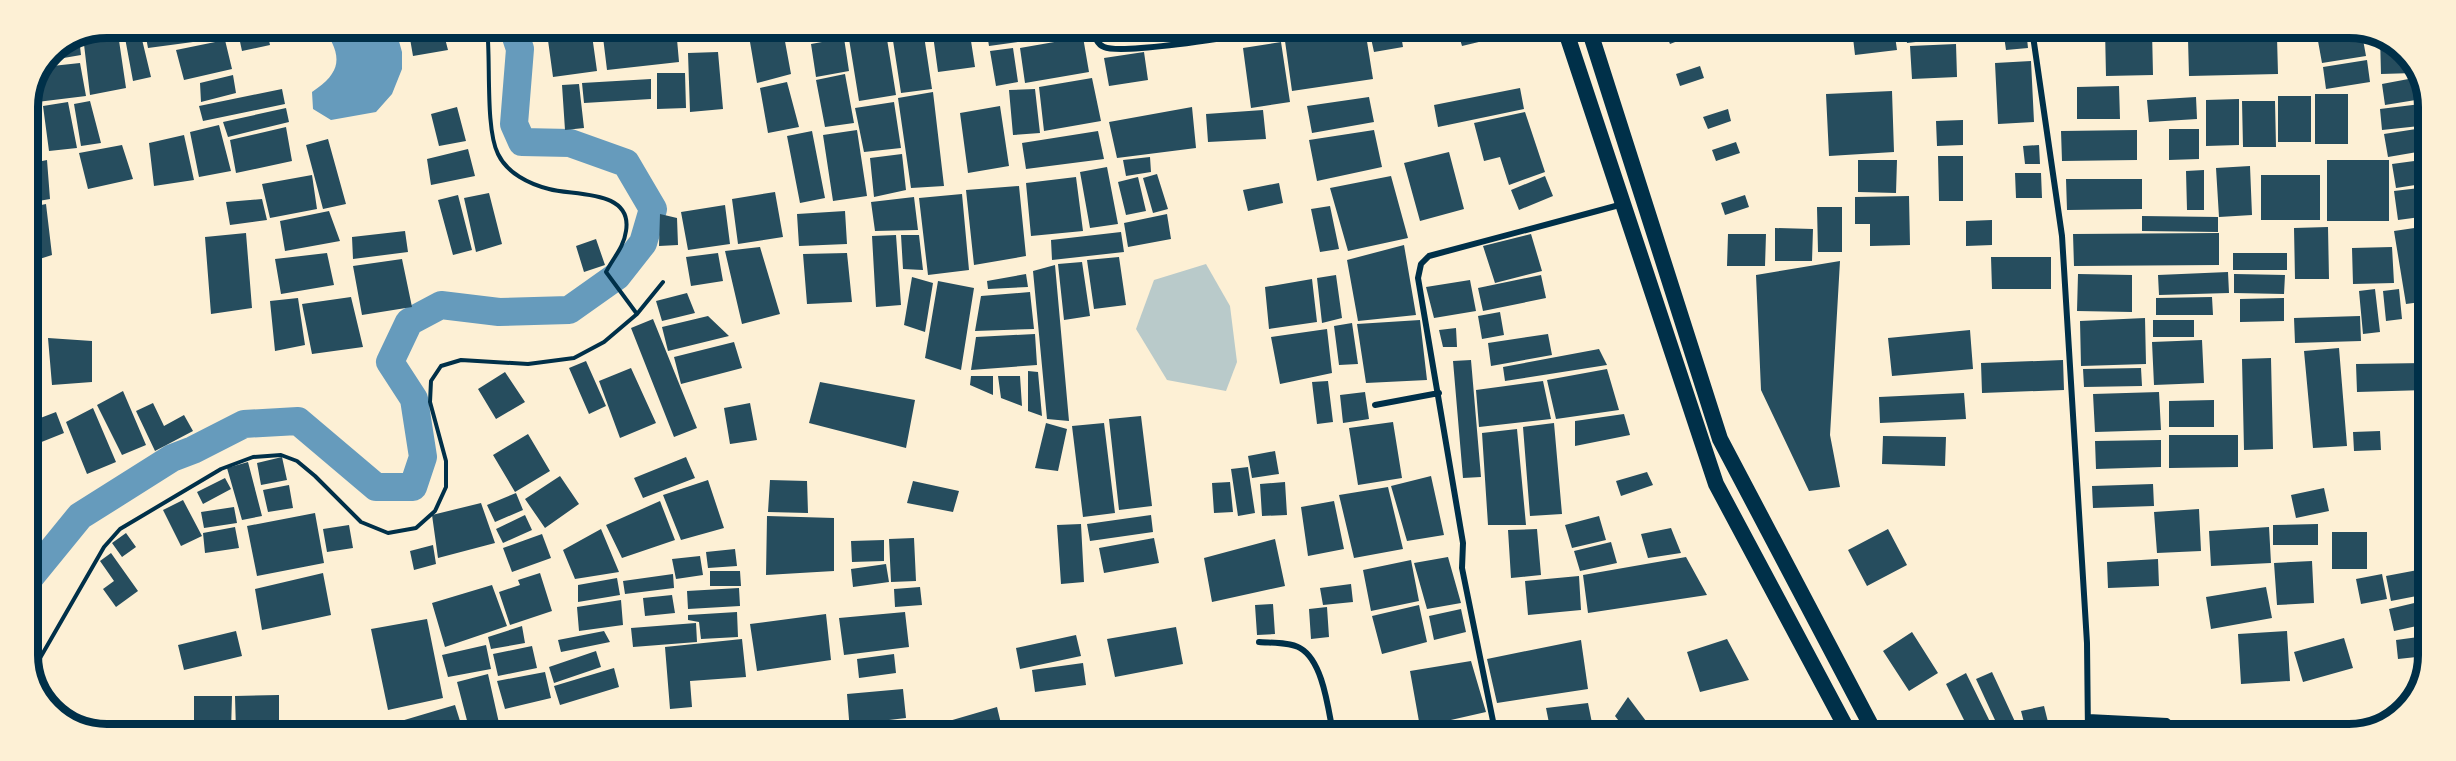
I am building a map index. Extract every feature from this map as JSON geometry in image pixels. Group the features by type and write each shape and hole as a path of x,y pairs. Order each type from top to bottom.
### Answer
{"highway":[{"path":"1568,37 1716,484 1844,724"},
{"path":"1592,37 1720,439 1870,724"}],"street":[{"path":"1095,37 1101,46 1110,49 1150,47 1223,37"},
{"path":"2033,37 2062,236 2087,643 2088,724"},
{"path":"1494,724 1462,568 1463,543 1418,278 1421,264 1428,256 1623,204"},
{"path":"1375,405 1439,393"},
{"path":"1259,642 1299,647 1313,660 1322,683 1331,724"},
{"path":"2088,717 2167,721 2171,724"}],"path":[{"path":"488,37 491,126 498,155 515,176 549,190 594,195 612,201 624,212 627,229 621,247 606,272 637,314"},
{"path":"38,661 104,547 120,529 221,469 253,457 281,455 297,461 361,522 388,532 416,528 435,511 446,487 446,461 430,402 430,381 441,366 461,360 528,363 574,358 604,342 637,314 663,282"}],"shaded area":[{"path":"1206,264 1230,306 1237,362 1226,391 1167,380 1136,329 1154,280"}],"water":[{"path":"398,37 402,52 402,69 392,94 376,112 331,120 313,109 312,92 329,78 336,63 336,55 330,38"}],"building":[{"path":"118,37 126,88 90,95 84,42"},
{"path":"125,37 141,37 151,77 133,81"},
{"path":"146,37 192,37 193,42 148,48"},
{"path":"239,37 268,37 270,45 242,51"},
{"path":"410,37 445,37 448,50 413,56"},
{"path":"548,37 592,37 597,71 553,77"},
{"path":"603,37 677,37 679,62 607,70"},
{"path":"687,37 725,37 688,42"},
{"path":"784,37 791,74 757,83 750,42"},
{"path":"887,37 896,95 859,101 849,39"},
{"path":"892,37 924,37 932,89 901,93"},
{"path":"933,37 970,37 975,67 938,72"},
{"path":"988,37 1039,37 1039,39 989,46"},
{"path":"1083,37 1089,72 1025,83 1020,48"},
{"path":"1312,37 1366,37 1373,79 1292,91 1285,41"},
{"path":"1371,37 1401,37 1403,47 1374,52"},
{"path":"1407,37 1429,37 1408,42"},
{"path":"1459,37 1500,37 1462,46"},
{"path":"1667,37 1688,37 1670,44"},
{"path":"1853,37 1895,37 1897,50 1855,55"},
{"path":"1906,37 1951,37 1951,38 1907,43"},
{"path":"2004,37 2027,37 2028,48 2006,50"},
{"path":"2105,37 2152,37 2153,75 2106,76"},
{"path":"2277,37 2278,74 2189,76 2188,39"},
{"path":"2343,37 2363,39 2366,56 2322,63 2318,41"},
{"path":"844,38 849,71 816,77 811,44"},
{"path":"225,40 232,69 184,80 176,50"},
{"path":"1281,42 1290,102 1251,108 1243,48"},
{"path":"80,43 81,55 57,59 68,49"},
{"path":"1956,44 1957,77 1912,79 1910,46"},
{"path":"2380,45 2395,55 2410,73 2381,74"},
{"path":"1013,48 1018,82 996,86 990,51"},
{"path":"718,52 723,109 690,112 688,53"},
{"path":"1144,52 1148,80 1109,86 1104,58"},
{"path":"2367,60 2370,82 2326,89 2323,67"},
{"path":"2031,61 2034,122 1998,124 1995,63"},
{"path":"80,63 86,96 38,102 43,80 51,66"},
{"path":"1700,66 1704,78 1680,86 1676,74"},
{"path":"657,73 685,73 686,108 657,109"},
{"path":"845,74 854,123 825,127 816,80"},
{"path":"233,75 236,93 201,102 200,83"},
{"path":"1092,78 1101,121 1044,131 1039,87"},
{"path":"2412,78 2418,100 2385,105 2382,84"},
{"path":"651,79 651,99 584,103 582,83"},
{"path":"787,82 799,127 768,133 760,88"},
{"path":"579,84 584,128 565,130 562,85"},
{"path":"2119,86 2120,119 2077,119 2077,87"},
{"path":"1520,88 1524,109 1438,127 1434,105"},
{"path":"282,89 285,104 203,121 199,106"},
{"path":"1035,89 1040,133 1013,135 1009,90"},
{"path":"1892,91 1894,152 1829,156 1826,94"},
{"path":"933,92 944,186 911,188 898,98"},
{"path":"2315,94 2348,94 2348,144 2315,144"},
{"path":"2278,96 2311,96 2311,142 2278,142"},
{"path":"1369,97 1374,122 1312,133 1307,106"},
{"path":"2196,97 2197,119 2149,122 2147,100"},
{"path":"2239,99 2239,145 2206,146 2206,100"},
{"path":"90,101 101,143 81,146 74,104"},
{"path":"2242,101 2275,101 2276,147 2243,147"},
{"path":"68,102 77,148 49,151 43,106"},
{"path":"894,102 901,148 864,152 855,108"},
{"path":"2418,104 2418,126 2382,130 2380,109"},
{"path":"1000,106 1009,166 968,173 960,113"},
{"path":"457,107 466,141 439,146 431,114"},
{"path":"1192,107 1196,148 1117,158 1109,122"},
{"path":"286,108 289,122 228,137 223,122"},
{"path":"1728,109 1731,121 1708,129 1703,117"},
{"path":"1263,110 1266,139 1208,142 1206,114"},
{"path":"1525,112 1545,172 1509,185 1500,157 1484,161 1474,123"},
{"path":"1963,120 1963,145 1937,146 1936,121"},
{"path":"219,125 231,171 199,177 190,132"},
{"path":"38,127 42,152 38,153"},
{"path":"286,127 292,161 236,173 230,140"},
{"path":"2169,129 2199,129 2199,159 2169,160"},
{"path":"2418,129 2418,152 2388,157 2384,134"},
{"path":"857,130 867,196 833,201 823,135"},
{"path":"1374,130 1382,167 1317,181 1309,140"},
{"path":"2137,130 2137,160 2062,161 2061,131"},
{"path":"812,131 825,198 800,203 787,136"},
{"path":"1098,131 1104,159 1026,169 1022,143"},
{"path":"184,135 194,180 154,186 149,143"},
{"path":"328,139 346,204 323,209 306,145"},
{"path":"1736,142 1740,153 1716,161 1712,150"},
{"path":"122,145 133,179 88,189 79,153"},
{"path":"2039,145 2040,164 2025,164 2023,146"},
{"path":"468,149 475,176 431,185 427,159"},
{"path":"1449,152 1464,209 1420,221 1404,163"},
{"path":"902,154 906,190 874,197 870,158"},
{"path":"1938,156 1963,156 1963,201 1939,201"},
{"path":"1150,157 1151,172 1126,176 1123,160"},
{"path":"47,160 50,199 38,201 38,162"},
{"path":"1858,160 1897,160 1896,193 1858,192"},
{"path":"2327,160 2389,160 2389,221 2327,221"},
{"path":"2418,160 2418,185 2396,188 2392,164"},
{"path":"2250,166 2252,215 2219,217 2216,168"},
{"path":"1107,167 1118,224 1090,228 1080,172"},
{"path":"2204,170 2204,210 2187,210 2186,171"},
{"path":"2015,173 2041,173 2042,198 2016,198"},
{"path":"1157,174 1168,209 1153,213 1143,178"},
{"path":"312,175 317,209 270,218 262,184"},
{"path":"2261,175 2320,175 2320,220 2261,220"},
{"path":"1391,176 1408,238 1348,251 1330,188"},
{"path":"1545,176 1553,196 1519,210 1511,190"},
{"path":"1076,177 1083,231 1031,236 1026,183"},
{"path":"1138,177 1146,211 1126,215 1118,182"},
{"path":"2066,179 2142,179 2142,209 2067,210"},
{"path":"1279,183 1283,203 1248,211 1243,190"},
{"path":"1019,186 1026,256 974,265 966,190"},
{"path":"2418,188 2418,217 2398,220 2394,191"},
{"path":"775,192 783,237 738,244 732,199"},
{"path":"489,193 502,244 476,252 464,198"},
{"path":"962,194 969,270 928,275 919,198"},
{"path":"458,195 472,250 453,255 438,200"},
{"path":"1745,195 1749,207 1725,215 1721,203"},
{"path":"1909,196 1910,245 1870,246 1870,224 1855,224 1855,197"},
{"path":"914,197 918,230 875,231 871,202"},
{"path":"262,199 267,220 230,225 226,202"},
{"path":"46,204 52,255 38,259 38,206"},
{"path":"725,205 730,244 688,250 681,212"},
{"path":"1330,206 1339,249 1320,252 1311,209"},
{"path":"1817,207 1842,207 1842,252 1818,252"},
{"path":"329,211 340,241 285,251 280,221"},
{"path":"845,211 847,244 799,246 797,214"},
{"path":"660,214 677,218 678,245 659,246"},
{"path":"1167,214 1171,239 1128,247 1124,223"},
{"path":"2142,216 2218,217 2218,232 2142,231"},
{"path":"1992,220 1992,245 1966,246 1966,221"},
{"path":"2328,227 2329,279 2295,279 2294,228"},
{"path":"2418,227 2418,302 2406,304 2394,231"},
{"path":"1775,228 1813,229 1812,261 1775,261"},
{"path":"405,231 408,252 353,259 352,237"},
{"path":"1121,232 1124,252 1052,260 1051,240"},
{"path":"246,233 252,308 211,314 205,237"},
{"path":"2219,233 2219,265 2074,266 2073,234"},
{"path":"1531,234 1542,271 1495,283 1483,246"},
{"path":"1728,234 1766,234 1765,266 1727,266"},
{"path":"896,235 901,305 876,307 872,236"},
{"path":"901,235 919,235 923,270 903,269"},
{"path":"596,239 605,265 584,272 576,246"},
{"path":"1404,245 1416,315 1358,321 1347,260"},
{"path":"760,247 780,314 742,324 725,251"},
{"path":"2392,247 2394,283 2353,284 2352,248"},
{"path":"327,253 334,285 281,294 275,259"},
{"path":"718,253 723,281 691,286 686,257"},
{"path":"847,253 852,302 807,304 803,254"},
{"path":"2233,253 2287,253 2287,270 2233,270"},
{"path":"1119,257 1126,305 1094,309 1087,260"},
{"path":"1991,257 2051,257 2051,289 1992,289"},
{"path":"402,259 412,307 362,315 353,266"},
{"path":"1840,261 1830,435 1840,487 1809,491 1761,390 1756,275"},
{"path":"1082,262 1090,316 1064,320 1058,264"},
{"path":"1055,265 1069,421 1047,419 1033,271"},
{"path":"2228,272 2229,293 2159,295 2158,275"},
{"path":"1026,274 1028,287 988,289 987,281"},
{"path":"2078,274 2132,275 2132,312 2077,311"},
{"path":"2234,274 2285,275 2284,294 2234,293"},
{"path":"1336,275 1342,318 1322,323 1317,278"},
{"path":"1541,275 1546,298 1483,311 1478,288"},
{"path":"912,277 933,283 925,332 904,325"},
{"path":"1312,279 1317,322 1269,329 1265,287"},
{"path":"1470,280 1476,311 1434,318 1426,287"},
{"path":"938,281 974,288 961,370 925,358"},
{"path":"2375,289 2380,332 2363,334 2359,291"},
{"path":"2399,289 2402,319 2386,321 2383,291"},
{"path":"1030,292 1034,329 975,331 981,296"},
{"path":"687,293 695,313 662,321 656,301"},
{"path":"351,297 363,347 312,354 302,304"},
{"path":"2212,297 2213,315 2156,315 2156,298"},
{"path":"298,298 305,345 275,351 270,301"},
{"path":"2284,298 2284,321 2240,322 2240,299"},
{"path":"1500,312 1504,335 1482,339 1478,316"},
{"path":"708,316 729,336 668,351 662,327"},
{"path":"2360,316 2361,341 2295,343 2294,318"},
{"path":"2145,318 2146,364 2081,366 2080,321"},
{"path":"653,319 697,428 674,437 631,328"},
{"path":"1420,320 1427,380 1366,383 1357,324"},
{"path":"2153,320 2194,320 2194,337 2153,337"},
{"path":"1352,323 1358,364 1339,365 1334,326"},
{"path":"1456,328 1457,347 1443,347 1439,330"},
{"path":"1327,329 1332,373 1280,384 1271,337"},
{"path":"1970,330 1973,369 1892,376 1888,338"},
{"path":"1035,334 1037,365 971,370 976,337"},
{"path":"1548,334 1552,355 1491,366 1488,343"},
{"path":"48,338 92,341 92,382 52,385"},
{"path":"2202,340 2204,383 2154,385 2152,342"},
{"path":"734,342 742,368 681,384 674,357"},
{"path":"2339,348 2347,446 2313,448 2304,351"},
{"path":"1599,349 1607,365 1505,381 1503,367"},
{"path":"2271,358 2273,449 2244,450 2242,359"},
{"path":"1471,360 1481,477 1463,478 1453,361"},
{"path":"2063,360 2064,390 1982,393 1981,363"},
{"path":"586,361 606,406 589,414 569,368"},
{"path":"2418,363 2418,390 2357,392 2356,364"},
{"path":"631,368 656,423 620,438 599,381"},
{"path":"2141,368 2142,386 2084,387 2083,369"},
{"path":"1607,369 1619,410 1556,419 1547,380"},
{"path":"1028,371 1038,372 1042,416 1028,411"},
{"path":"505,372 525,402 496,419 478,389"},
{"path":"971,376 993,376 993,395 970,385"},
{"path":"998,376 1020,376 1022,406 1001,398"},
{"path":"1328,381 1333,422 1317,424 1312,382"},
{"path":"1543,381 1551,419 1479,427 1476,390"},
{"path":"820,382 915,400 906,448 809,423"},
{"path":"123,391 146,445 122,455 97,405"},
{"path":"1365,392 1369,419 1343,423 1340,395"},
{"path":"2159,392 2161,430 2095,432 2093,394"},
{"path":"1964,393 1966,419 1880,423 1879,397"},
{"path":"2214,400 2214,427 2169,427 2169,401"},
{"path":"153,403 164,426 184,415 193,431 155,451 136,411"},
{"path":"750,403 757,440 730,444 724,408"},
{"path":"93,408 116,462 87,474 66,422"},
{"path":"56,412 64,433 39,443 38,419"},
{"path":"1624,414 1630,435 1575,446 1575,421"},
{"path":"1141,416 1152,506 1119,510 1109,419"},
{"path":"1393,422 1402,478 1358,485 1349,428"},
{"path":"1046,423 1067,429 1058,471 1035,468"},
{"path":"1104,423 1115,513 1083,517 1072,426"},
{"path":"1554,423 1562,514 1530,516 1523,427"},
{"path":"1517,429 1526,525 1488,525 1482,433"},
{"path":"2380,431 2381,450 2354,451 2353,432"},
{"path":"528,434 550,471 515,492 493,455"},
{"path":"2169,435 2238,435 2238,467 2169,468"},
{"path":"1883,436 1946,437 1945,466 1882,464"},
{"path":"2161,440 2161,467 2096,469 2095,441"},
{"path":"1275,451 1279,474 1252,478 1248,456"},
{"path":"282,457 287,480 261,485 257,463"},
{"path":"686,457 695,478 643,498 634,478"},
{"path":"248,462 262,516 242,520 227,468"},
{"path":"1248,467 1255,513 1238,516 1231,469"},
{"path":"1647,472 1653,485 1621,496 1616,481"},
{"path":"560,476 579,504 545,528 525,499"},
{"path":"1431,476 1444,535 1407,541 1391,486"},
{"path":"225,478 231,489 203,504 197,492"},
{"path":"708,480 724,528 681,540 663,495"},
{"path":"770,480 807,481 808,513 768,512"},
{"path":"913,481 959,491 953,512 907,503"},
{"path":"1230,482 1233,512 1214,513 1212,483"},
{"path":"1285,482 1287,515 1262,516 1260,484"},
{"path":"2153,484 2154,506 2093,508 2092,486"},
{"path":"289,485 293,508 268,512 263,490"},
{"path":"1388,487 1403,549 1354,558 1339,495"},
{"path":"2324,488 2329,511 2296,518 2291,495"},
{"path":"516,493 523,510 495,522 487,505"},
{"path":"183,500 202,536 181,546 163,510"},
{"path":"660,501 675,540 622,558 606,525"},
{"path":"1334,501 1344,549 1308,556 1301,507"},
{"path":"481,503 495,543 438,558 432,515"},
{"path":"234,507 237,523 204,528 201,512"},
{"path":"2199,509 2201,551 2157,553 2154,512"},
{"path":"315,513 324,563 257,576 247,526"},
{"path":"525,515 532,530 503,543 496,529"},
{"path":"1151,515 1153,532 1090,541 1087,524"},
{"path":"767,516 834,518 834,571 766,575"},
{"path":"1599,516 1606,540 1572,548 1565,525"},
{"path":"1081,524 1084,582 1061,584 1057,525"},
{"path":"2318,524 2318,545 2273,545 2273,525"},
{"path":"349,525 353,548 327,552 323,529"},
{"path":"235,527 239,548 205,553 203,533"},
{"path":"2269,527 2271,563 2211,566 2209,531"},
{"path":"1671,528 1681,553 1648,558 1641,534"},
{"path":"601,529 619,572 575,579 563,550"},
{"path":"1537,529 1541,575 1511,578 1508,530"},
{"path":"1888,529 1907,565 1867,586 1848,550"},
{"path":"2332,532 2367,532 2367,569 2332,569"},
{"path":"126,533 136,547 122,557 112,543"},
{"path":"542,534 551,558 512,572 503,548"},
{"path":"914,538 916,581 891,582 889,539"},
{"path":"1154,538 1159,563 1104,573 1099,548"},
{"path":"1275,539 1285,586 1212,602 1204,558"},
{"path":"884,540 884,561 852,562 851,541"},
{"path":"1611,542 1617,563 1580,571 1574,551"},
{"path":"433,545 436,564 414,570 410,551"},
{"path":"735,549 737,566 708,568 706,552"},
{"path":"111,553 138,591 116,607 103,589 114,581 100,561"},
{"path":"700,556 703,575 676,579 672,559"},
{"path":"1448,557 1461,603 1427,609 1414,563"},
{"path":"1686,557 1707,595 1588,613 1583,575"},
{"path":"2158,559 2159,586 2108,588 2107,562"},
{"path":"1411,560 1419,601 1371,611 1363,570"},
{"path":"2312,561 2314,603 2277,605 2274,563"},
{"path":"886,564 889,582 853,587 851,569"},
{"path":"2418,570 2418,596 2391,601 2386,576"},
{"path":"710,571 740,571 741,586 710,586"},
{"path":"323,573 331,615 262,630 255,589"},
{"path":"540,573 552,611 510,625 499,592 520,585 518,580"},
{"path":"673,574 674,588 625,594 623,581"},
{"path":"2382,574 2387,599 2361,604 2356,579"},
{"path":"1579,576 1581,610 1528,615 1525,581"},
{"path":"617,578 620,595 578,602 578,585"},
{"path":"1351,584 1353,602 1323,605 1320,588"},
{"path":"492,585 507,626 445,647 432,603"},
{"path":"920,587 922,605 895,607 894,589"},
{"path":"2266,587 2272,618 2211,629 2206,597"},
{"path":"739,588 740,606 688,609 687,591"},
{"path":"672,595 675,613 645,616 643,598"},
{"path":"621,600 623,625 579,631 577,607"},
{"path":"2418,602 2418,626 2394,631 2389,609"},
{"path":"1273,604 1275,634 1257,635 1255,605"},
{"path":"1419,605 1427,642 1382,654 1372,616"},
{"path":"1327,607 1329,637 1311,639 1309,609"},
{"path":"1461,609 1466,632 1434,640 1429,616"},
{"path":"737,612 738,637 701,639 699,622 688,620 688,615"},
{"path":"905,612 909,647 844,655 839,618"},
{"path":"826,614 831,660 757,671 750,624"},
{"path":"427,619 443,698 388,710 371,629"},
{"path":"696,623 697,642 633,647 631,628"},
{"path":"522,626 525,643 491,649 488,637"},
{"path":"1176,627 1183,664 1115,677 1107,639"},
{"path":"236,631 242,656 184,670 178,645"},
{"path":"604,631 610,642 561,652 558,640"},
{"path":"2287,631 2290,681 2241,684 2238,634"},
{"path":"1912,632 1938,673 1909,691 1883,651"},
{"path":"1076,635 1081,656 1020,669 1016,648"},
{"path":"2418,637 2418,657 2398,659 2396,640"},
{"path":"2344,638 2353,668 2303,682 2294,652"},
{"path":"742,639 746,677 690,681 692,707 670,709 665,647"},
{"path":"1727,639 1749,680 1700,692 1687,652"},
{"path":"1581,640 1588,689 1497,703 1487,659"},
{"path":"486,645 491,669 448,677 442,655"},
{"path":"532,646 537,668 498,676 493,654"},
{"path":"596,651 601,667 554,683 549,667"},
{"path":"894,654 896,673 859,678 857,659"},
{"path":"1471,661 1486,712 1433,724 1419,724 1410,671"},
{"path":"1083,663 1086,685 1035,692 1032,670"},
{"path":"614,668 619,687 560,705 554,686"},
{"path":"545,672 551,698 505,709 497,681"},
{"path":"1992,672 2016,724 1997,724 1976,679"},
{"path":"1966,673 1991,724 1966,724 1946,684"},
{"path":"488,674 499,724 468,724 457,682"},
{"path":"903,689 906,718 889,720 889,724 849,724 847,694"},
{"path":"279,695 279,724 236,724 235,696"},
{"path":"194,696 232,696 231,724 194,724"},
{"path":"1628,697 1648,724 1621,724 1615,716"},
{"path":"1588,703 1592,724 1549,724 1546,708"},
{"path":"455,705 460,721 449,724 402,724 401,721"},
{"path":"2044,706 2048,724 2024,724 2021,711"},
{"path":"997,707 1001,724 950,724 949,721"}],"waterway":[{"path":"38,568 80,516 172,458 244,424 298,421 376,487 413,487 423,457 414,399 390,362 409,322 441,305 499,312 569,310 617,276 643,243 653,209 626,163 570,143 522,142 514,124 520,49 516,37"}]}
